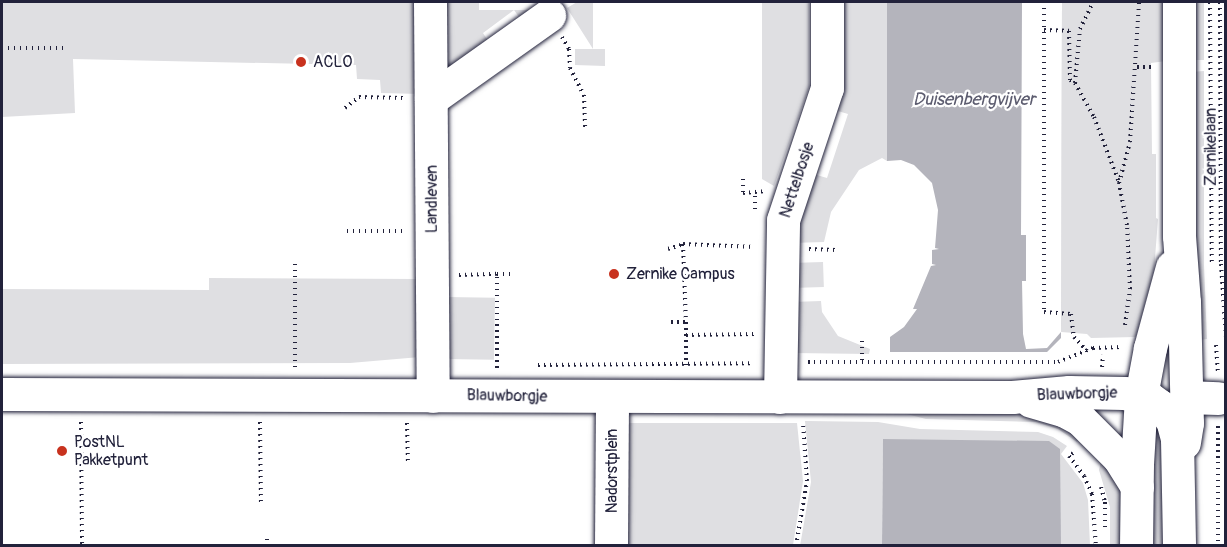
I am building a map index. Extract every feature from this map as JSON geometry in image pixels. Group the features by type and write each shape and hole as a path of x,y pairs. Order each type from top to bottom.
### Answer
{"street":[{"name":"Landleven","path":"430,2 434,396"},
{"name":"Nettelbosje","path":"780,397 783,220 827,88 827,2"},
{"name":"Zernikelaan","path":"1179,2 1179,236 1184,302 1187,423 1179,478"},
{"path":"431,109 549,15"},
{"name":"Zernikelaan","path":"1137,546 1138,437 1141,396 1150,348 1179,236"},
{"name":"Blauwborgje","path":"2,394 1012,397 1069,392 1141,396"},
{"name":"Zernikelaan","path":"1141,396 1167,412 1177,439 1179,546"},
{"name":"Nadorstplein","path":"611,546 612,397"},
{"name":"Blauwborgje","path":"1012,397 1063,410 1080,419 1119,458 1137,487"},
{"path":"1186,397 1218,398"},
{"path":"1138,437 1149,428 1157,426 1168,430 1177,439"}],"path":[{"path":"1044,2 1044,312 1071,314 1074,337 1087,351"},
{"path":"1075,83 1080,29 1093,2"},
{"path":"1119,183 1130,142 1139,2"},
{"name":"Zernikelaan","path":"1210,2 1212,270"},
{"path":"1221,2 1221,264 1226,337"},
{"path":"549,15 569,49 570,68 584,95 585,131"},
{"path":"1044,30 1069,31 1070,80 1075,83 1094,117 1119,183 1127,225 1130,289 1124,329"},
{"path":"2,48 66,48"},
{"path":"345,108 359,97 431,109"},
{"path":"347,231 432,231"},
{"path":"668,249 683,244 782,248"},
{"path":"683,244 686,365"},
{"path":"295,368 296,261"},
{"path":"497,274 497,375"},
{"path":"432,275 514,274"},
{"path":"671,322 686,322"},
{"path":"1215,334 1218,363"},
{"path":"686,335 862,361 1058,362 1087,351 1129,347"},
{"path":"1120,347 1122,338"},
{"path":"862,341 862,361"},
{"path":"533,365 686,365 780,348"},
{"path":"487,365 509,365"},
{"path":"284,368 307,368"},
{"path":"1218,398 1218,546"},
{"path":"81,415 82,546"},
{"path":"260,416 261,507"},
{"path":"407,416 408,464"},
{"path":"796,546 807,481 803,420"},
{"path":"1074,452 1069,456 1084,476 1092,494 1095,546"},
{"path":"1099,482 1105,502 1105,535"},
{"path":"267,534 267,546"}],"shaded area":[{"name":"ACLO","path":"2,2 421,2 420,94 381,93 380,80 357,79 356,65 73,59 75,113 2,117"},
{"path":"445,2 479,2 479,10 514,10 483,33 492,47 446,78"},
{"path":"577,2 593,2 593,49 567,8"},
{"path":"762,2 809,2 809,87 774,186 762,179"},
{"path":"839,2 887,2 887,161 882,158 859,170 831,212 824,242 790,243 810,173 827,178 848,114 831,109"},
{"path":"1062,2 1166,2 1166,61 1151,63 1152,154 1156,154 1156,218 1158,219 1154,271 1136,337 1091,338 1087,334 1061,332"},
{"path":"1191,2 1204,2 1204,60 1191,60"},
{"path":"514,10 539,10 524,24"},
{"path":"575,49 605,49 605,66 575,65"},
{"path":"1204,71 1204,265 1207,339 1192,341 1191,72"},
{"path":"823,262 824,287 792,288 791,263"},
{"path":"209,278 418,279 420,357 350,363 2,364 2,289 209,290"},
{"path":"446,297 495,298 494,360 445,359"},
{"path":"821,301 822,312 838,336 870,349 869,354 793,353 792,302"},
{"path":"1017,410 1082,433 1077,442 1058,429 1036,422 926,419 899,412"},
{"path":"805,421 878,422 920,429 1038,432 1053,437 1067,446 1061,454 1083,483 1088,500 1090,545 1061,545 883,439 882,545 800,546 811,482"},
{"path":"625,423 797,423 803,481 793,545 627,545"},
{"path":"1156,436 1163,438 1172,545 1143,546 1150,439"},
{"path":"1102,457 1121,479 1128,545 1110,545 1110,507 1099,470"}],"water":[{"name":"Duisenbergvijver","path":"887,2 1062,2 1061,338 1047,352 890,352 890,337 904,327 917,309 913,309 931,266 936,265 932,264 932,250 939,249 935,248 938,210 932,183 914,165 901,160 887,161"},
{"path":"883,439 1049,441 1060,449 1061,545 882,545"}],"pier":[{"path":"1022,2 1062,2 1061,332 1047,348 1026,349 1023,334 1022,281 1026,281 1026,235 1021,235"}],"place":[{"name":"ACLO","path":"301,62"},
{"name":"Zernike Campus","path":"614,274"},
{"name":"PostNL Pakketpunt","path":"62,451"}]}
